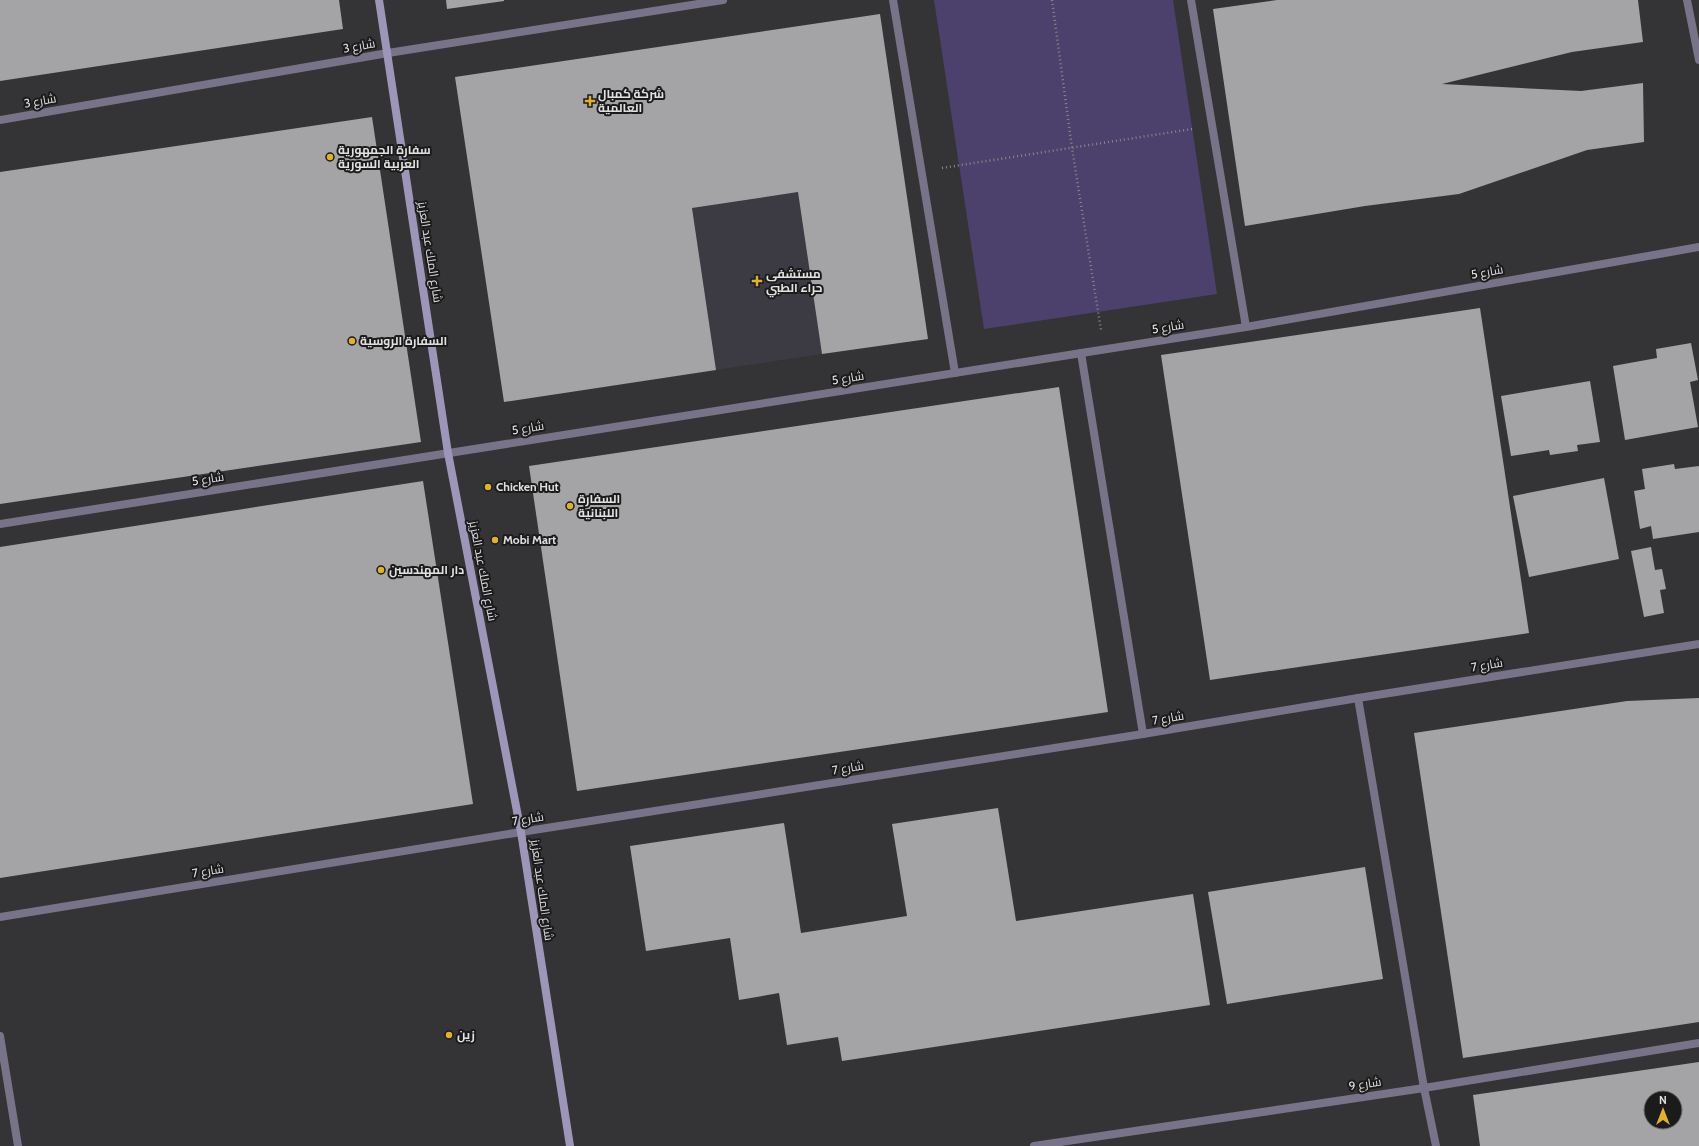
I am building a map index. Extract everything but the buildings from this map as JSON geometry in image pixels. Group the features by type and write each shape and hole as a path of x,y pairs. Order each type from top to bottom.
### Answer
{"street":[{"name":"شارع الملك عبد العزيز","path":"379,0 448,453 521,832 570,1146"},
{"name":"شارع 3","path":"0,120 388,53 723,0"},
{"path":"893,0 955,373"},
{"path":"1191,0 1246,327"},
{"path":"1687,0 1699,60"},
{"name":"شارع 5","path":"0,524 1246,327 1699,247"},
{"path":"1081,353 1142,734"},
{"name":"شارع 7","path":"0,917 521,832 1699,644"},
{"path":"1358,698 1424,1088 1436,1146"},
{"path":"0,1036 18,1146"},
{"name":"شارع 9","path":"1034,1146 1424,1088 1699,1043"}],"path":[{"path":"1052,0 1072,148 1104,349"},
{"path":"922,172 1212,126"}],"shaded area":[{"path":"934,0 1173,0 1217,294 984,329"},
{"name":"مستشفى حراء الطبي","path":"798,192 822,354 716,370 692,208"}],"place":[{"name":"شركة كمبال العالمية","path":"590,101"},
{"name":"سفارة الجمهورية العربية السورية","path":"330,157"},
{"name":"مستشفى حراء الطبي","path":"757,281"},
{"name":"السفارة الروسية","path":"352,341"},
{"name":"Chicken Hut","path":"488,487"},
{"name":"السفارة اللبنانية","path":"570,506"},
{"name":"Mobi Mart","path":"495,540"},
{"name":"دار المهندسين","path":"381,570"},
{"name":"زين","path":"449,1035"}]}
